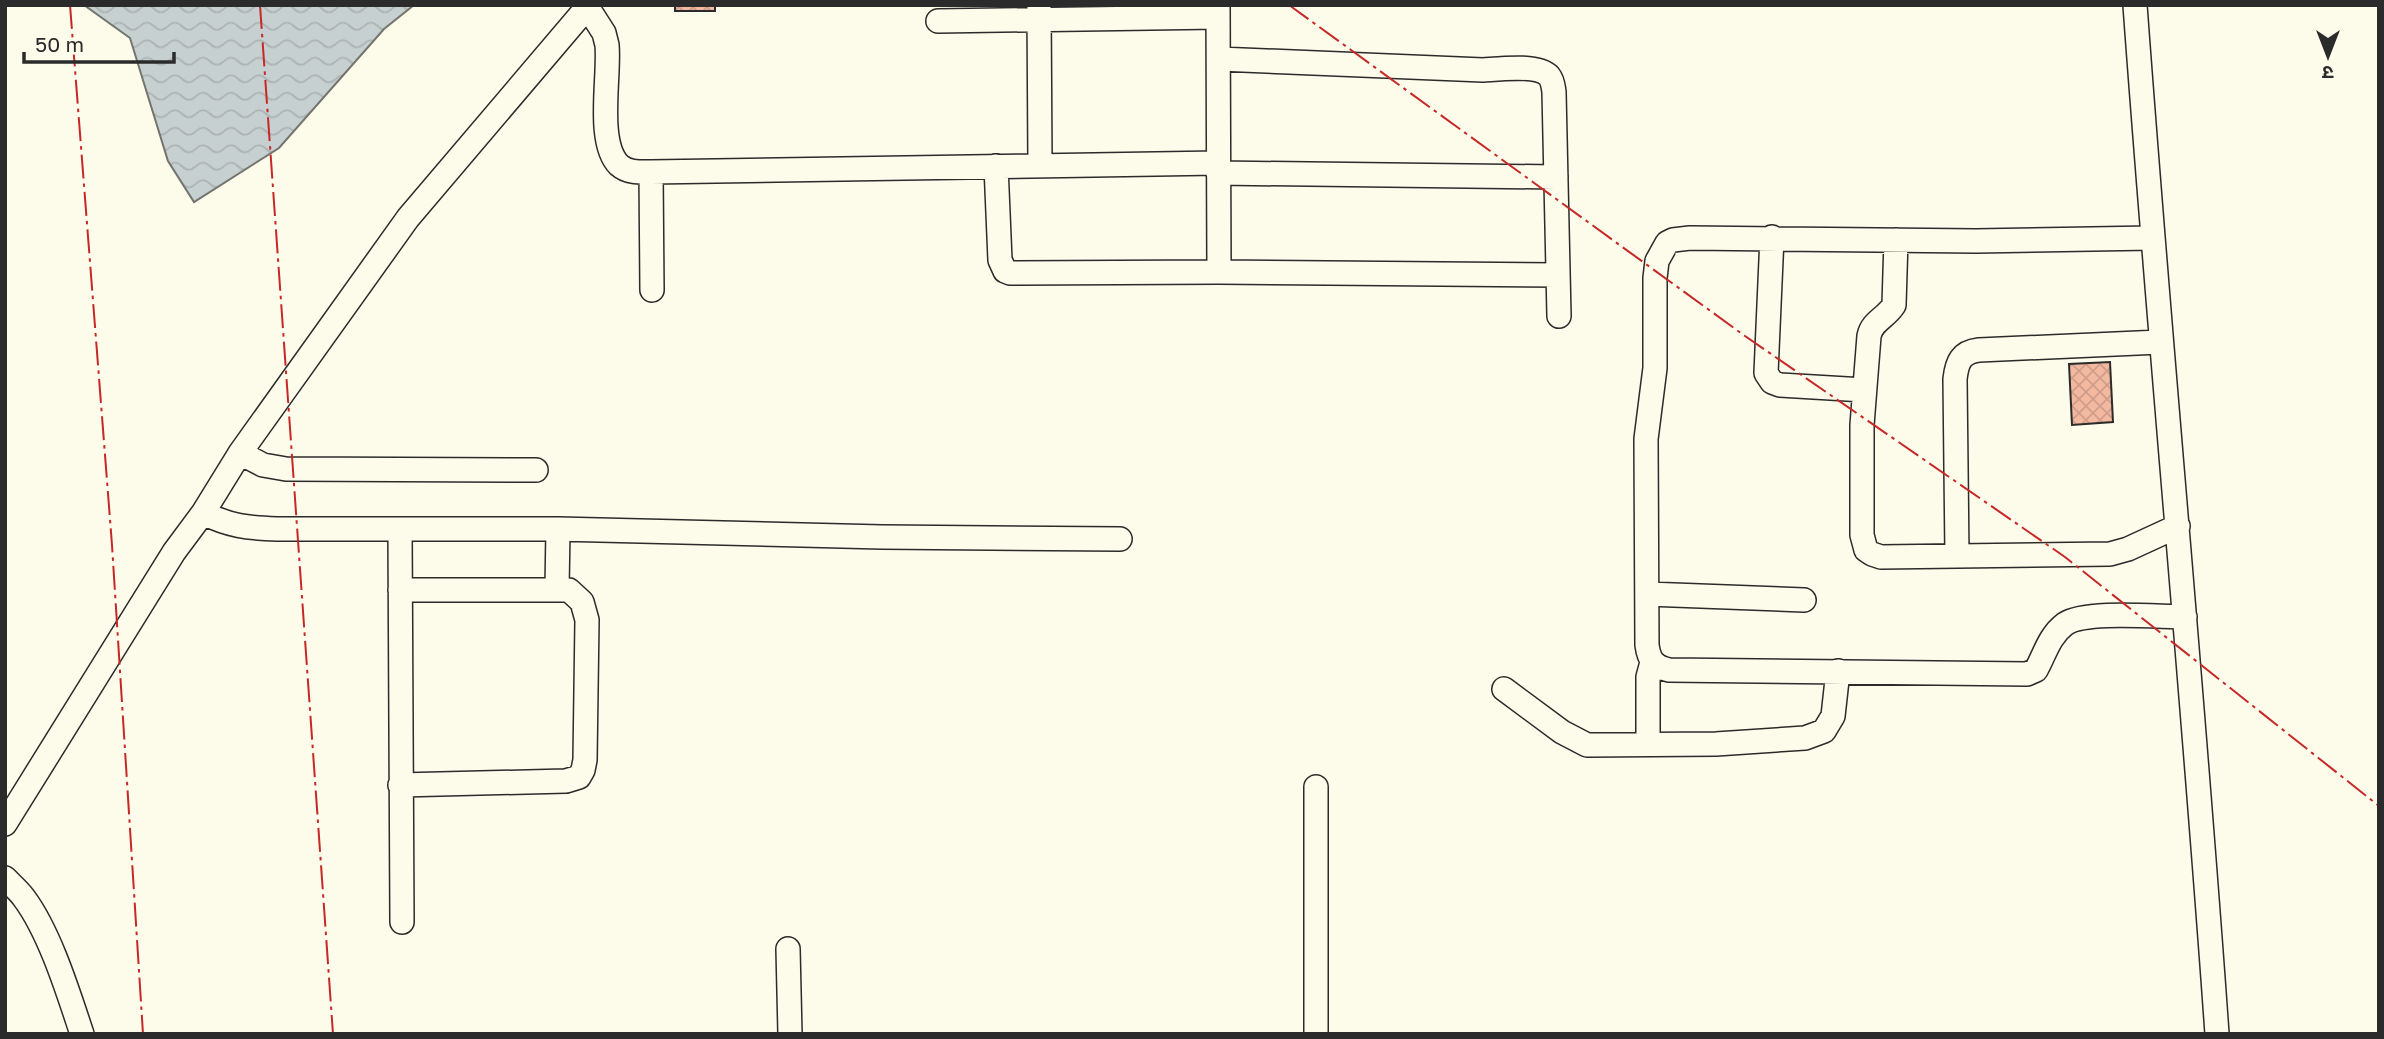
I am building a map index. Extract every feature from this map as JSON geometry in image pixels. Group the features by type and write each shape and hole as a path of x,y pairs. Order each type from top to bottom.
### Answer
{"street":[{"path":"2135,5 2217,1034"},
{"path":"5,824 174,552 203,513 240,453 408,218 588,6 604,33 607,45 606,122 613,155 618,164 626,169 651,172 1040,165 1556,177"},
{"path":"938,21 1039,12 1218,11 1220,272"},
{"path":"1039,12 1040,165"},
{"path":"1219,59 1540,70 1548,74 1554,92 1559,316"},
{"path":"996,166 1000,260 1005,271 1010,273 1558,275"},
{"path":"651,172 652,290"},
{"path":"2152,238 1896,240 1772,237 1673,240 1661,250 1655,278 1655,368 1646,439 1647,645 1652,662 1669,670 2027,674 2036,670 2046,647 2056,633 2066,623 2076,619 2092,616 2185,617"},
{"path":"1772,237 1766,373 1772,383 1780,386 1864,390"},
{"path":"1896,240 1894,305 1871,328 1864,390 1861,535 1866,550 1881,556 2110,554 2136,546 2178,526"},
{"path":"1957,556 1955,379 1956,368 1963,355 1971,351 2160,342"},
{"path":"240,453 274,468 286,469 536,470"},
{"path":"203,513 225,524 248,528 558,528 882,537 1120,538"},
{"path":"557,589 558,528"},
{"path":"400,529 402,922"},
{"path":"400,590 569,590 582,602 587,620 585,760 579,777 566,781 400,785"},
{"path":"1647,594 1804,600"},
{"path":"1648,744 1648,677 1652,662"},
{"path":"1504,689 1576,741 1587,745 1716,744 1790,740 1824,731 1833,716 1838,671"},
{"path":"1316,787 1316,1034"},
{"path":"5,878 24,897 39,923 69,994 82,1034"},
{"path":"788,949 790,1034"}],"water":[{"path":"84,5 414,5 384,29 279,148 194,202 168,161 130,38"}],"building":[{"path":"675,5 715,5 715,11 675,11"},
{"path":"2110,362 2113,422 2072,425 2069,364"}],"power":[{"path":"70,5 112,545 143,1034"},
{"path":"260,5 333,1034"},
{"path":"1289,5 1745,336 2065,557 2379,806"}]}
